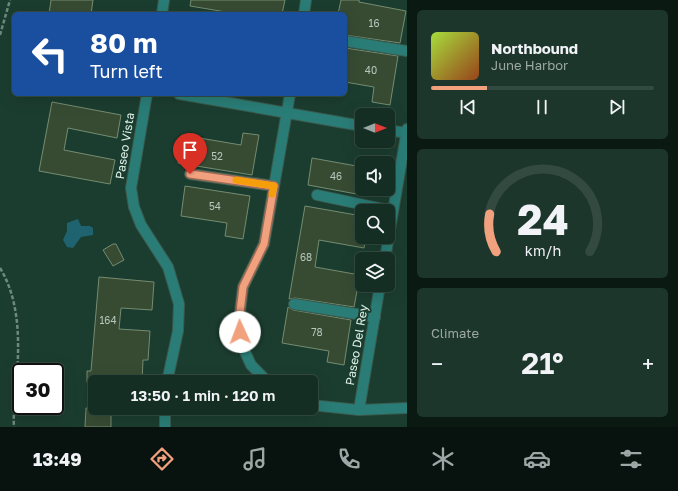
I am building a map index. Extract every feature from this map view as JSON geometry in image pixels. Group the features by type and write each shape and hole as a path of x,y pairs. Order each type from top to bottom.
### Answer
{"street":[{"path":"162,12 164,0"},
{"path":"304,12 306,0"},
{"path":"347,41 407,51"},
{"name":"Paseo Vista","path":"147,96 132,188 134,207 141,225 168,267 179,304 178,331 169,375"},
{"path":"190,96 355,125"},
{"path":"261,375 251,365 242,345 239,320 243,287 264,244 290,96"},
{"path":"394,204 407,131 395,130"},
{"path":"190,174 274,186"},
{"path":"317,195 360,204"},
{"name":"Paseo Del Rey","path":"359,410 379,292"},
{"path":"294,304 375,317"},
{"path":"318,406 359,410 407,408"},
{"path":"165,415 165,427"}],"path":[{"path":"0,35 10,0"},
{"path":"0,268 9,282 16,307 18,362 14,427"}],"water":[{"path":"78,219 81,226 90,226 93,228 93,235 81,237 73,248 67,247 63,240 67,231 67,223"}],"building":[{"path":"51,0 93,0 91,12 49,12"},
{"path":"191,0 285,0 282,12 226,12 190,6"},
{"path":"341,0 359,0 359,2 406,11 400,43 347,35 347,12 338,12"},
{"path":"347,48 398,56 390,105 372,102 374,87 347,82"},
{"path":"52,102 121,115 117,138 68,128 64,150 115,160 110,184 39,171"},
{"path":"243,133 259,135 252,175 178,163 182,135 241,145"},
{"path":"312,158 355,166 355,194 308,185"},
{"path":"185,186 250,196 243,239 225,236 227,223 181,216"},
{"path":"305,206 355,215 355,244 365,244 364,248 319,240 315,267 355,274 355,292 357,292 354,307 295,298 289,299"},
{"path":"113,244 116,244 124,260 113,266 103,250"},
{"path":"99,277 154,282 152,310 121,308 119,329 150,331 148,360 143,360 142,375 88,375 87,382 87,371 91,371"},
{"path":"288,307 293,310 351,320 344,365 327,362 329,351 282,343"},
{"path":"86,408 88,408 88,415 111,415 111,427 85,427"}],"slow traffic":[{"path":"236,180 274,186 272,194"}],"route":[{"path":"190,174 274,186 264,244 243,287 239,320 240,332"}]}
